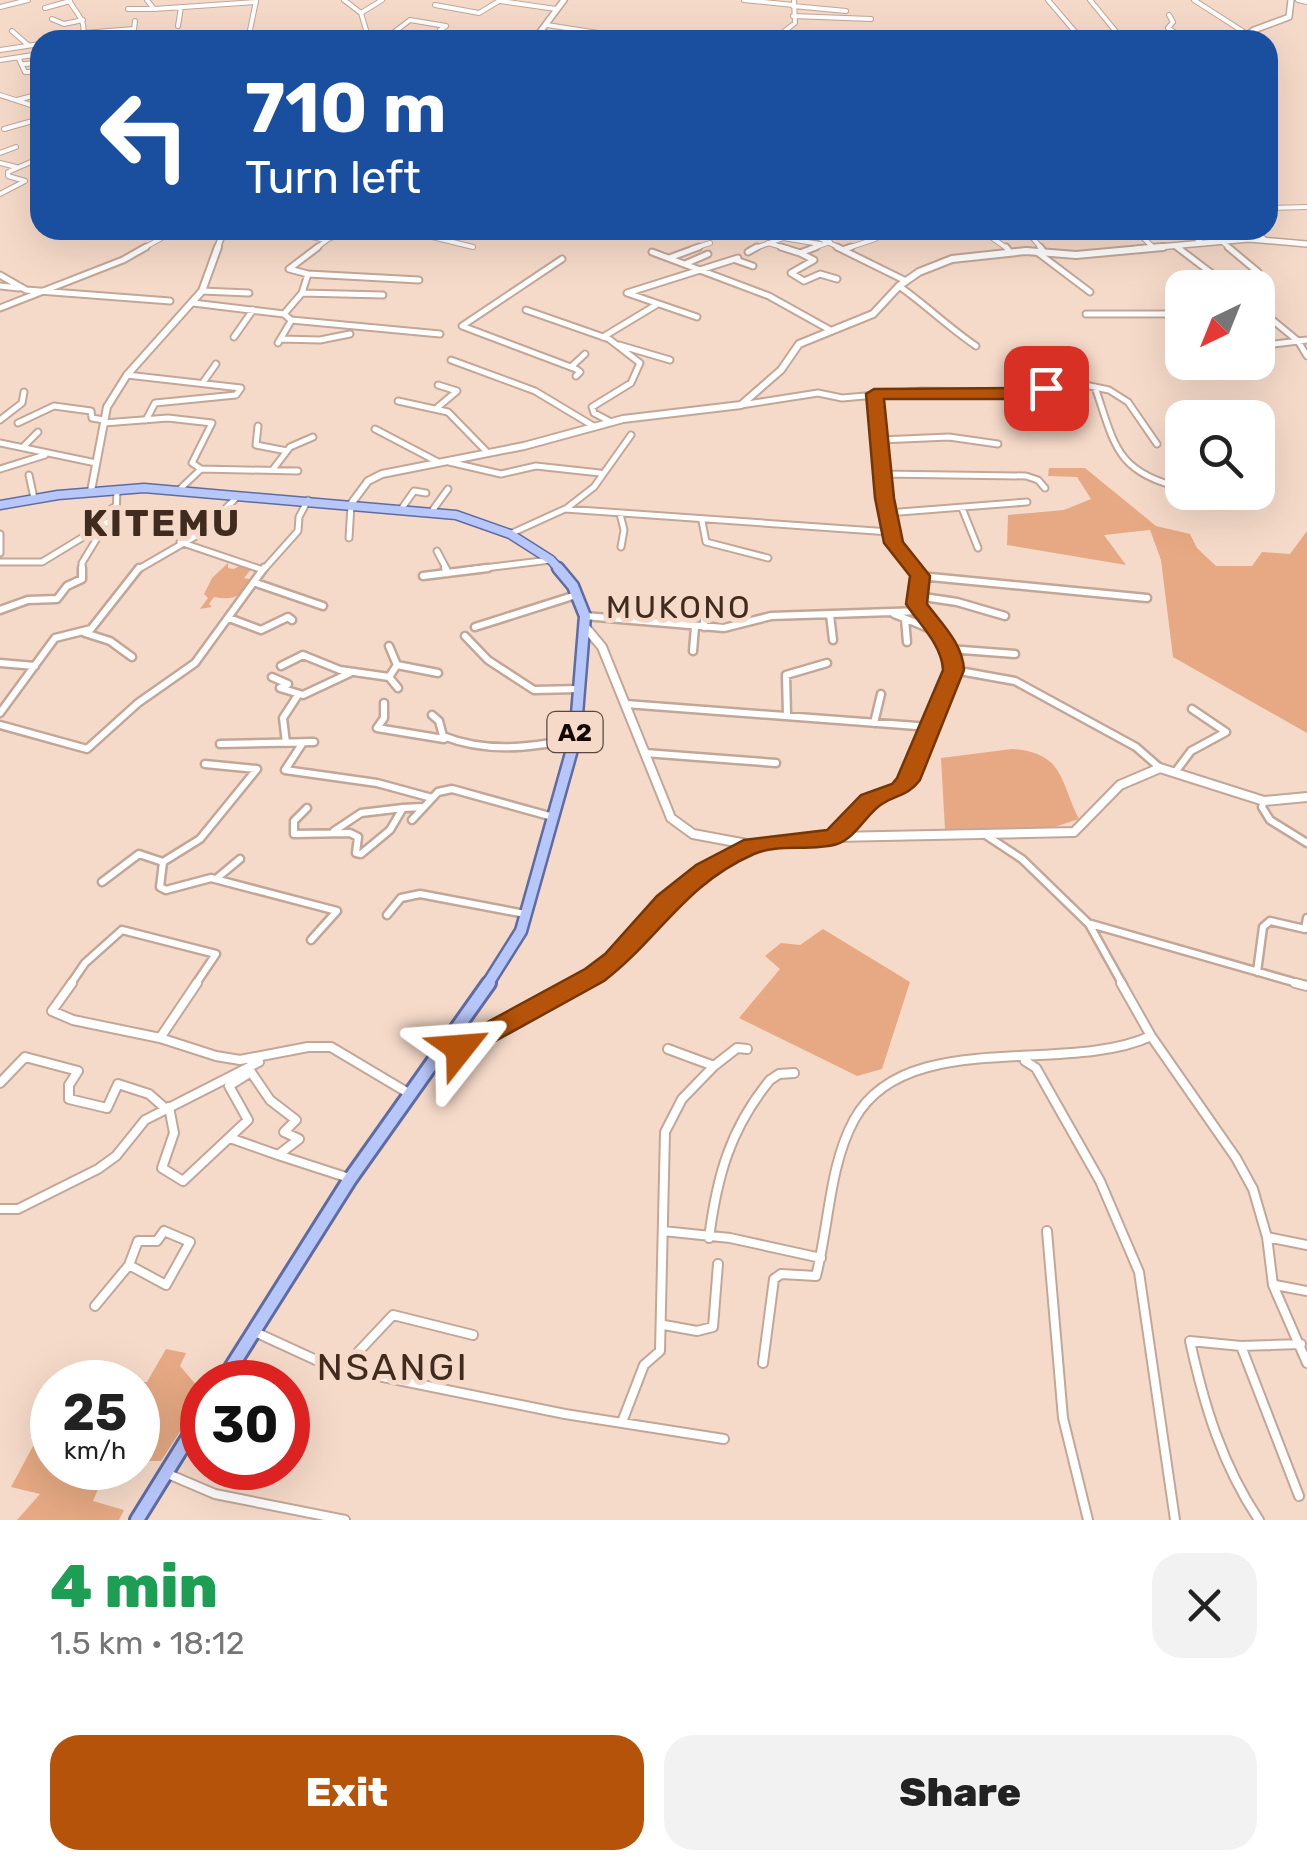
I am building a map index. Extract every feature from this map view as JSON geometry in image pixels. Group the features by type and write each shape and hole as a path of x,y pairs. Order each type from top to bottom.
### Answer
{"main road":[{"name":"A2","path":"0,505 117,489 180,490 432,511 510,534 551,560 578,594 586,616 574,738 521,931 496,973 350,1179 236,1360"},
{"path":"137,1520 180,1450"}],"street":[{"path":"0,8 28,0"},
{"path":"147,0 152,9"},
{"path":"344,0 361,12 365,30"},
{"path":"361,12 382,0"},
{"path":"543,30 564,0"},
{"path":"744,0 846,11"},
{"path":"1048,0 1074,30"},
{"path":"1090,0 1115,30"},
{"path":"1194,0 1241,30"},
{"path":"1257,30 1288,17 1294,0 1307,2"},
{"path":"46,8 70,1 83,20 84,30"},
{"path":"128,9 256,1 252,30"},
{"path":"435,5 480,13 500,1 556,10"},
{"path":"786,30 795,23 793,4"},
{"path":"178,26 181,7"},
{"path":"1169,15 1173,22 1168,28 1171,30"},
{"path":"793,16 871,18"},
{"path":"52,19 64,24 83,20"},
{"path":"396,30 410,20 446,26 440,30"},
{"path":"122,30 134,29 135,21"},
{"path":"547,25 576,30"},
{"path":"12,30 28,46"},
{"path":"28,46 0,52 2,60 30,56"},
{"path":"18,58 25,72 30,72"},
{"path":"24,64 30,63"},
{"path":"0,95 30,105"},
{"path":"0,103 30,96"},
{"path":"4,130 30,122"},
{"path":"1,153 16,148"},
{"path":"0,194 24,182 7,175 30,162"},
{"path":"0,163 17,168"},
{"path":"1278,208 1306,207 1307,193"},
{"path":"0,308 122,260 158,240"},
{"path":"91,491 107,408 127,375 202,291 220,240"},
{"path":"327,240 289,269 308,274 419,280"},
{"path":"446,240 473,246"},
{"path":"748,252 771,240"},
{"path":"810,240 821,245"},
{"path":"824,240 902,284 939,321 976,346"},
{"path":"844,250 871,240"},
{"path":"997,240 1010,252"},
{"path":"1032,240 1040,252 1090,292"},
{"path":"1146,240 1154,248"},
{"path":"1220,240 1256,270"},
{"path":"741,405 781,370 799,344 872,314 902,284 952,259 1010,252 1076,256 1220,240 1307,244"},
{"path":"668,259 710,242"},
{"path":"767,242 814,260 791,273 804,281 820,274 837,278"},
{"path":"800,253 830,242"},
{"path":"1176,246 1208,270"},
{"path":"652,252 781,302 830,330"},
{"path":"684,264 708,254"},
{"path":"562,259 462,326 571,367 580,372 576,376"},
{"path":"697,317 627,293 663,278 702,272 736,259 753,266"},
{"path":"284,314 302,293 308,274"},
{"path":"0,275 19,288"},
{"path":"0,286 170,302"},
{"path":"202,291 248,293"},
{"path":"302,293 383,295"},
{"path":"193,303 284,314 290,320 440,334"},
{"path":"603,337 656,304"},
{"path":"234,337 253,310"},
{"path":"526,310 670,360"},
{"path":"1086,314 1165,314"},
{"path":"290,320 280,341 350,334"},
{"path":"1275,322 1298,341 1307,356"},
{"path":"1275,344 1307,340"},
{"path":"612,422 594,413 592,406 631,383 640,363 621,352 618,345"},
{"path":"571,367 585,354"},
{"path":"450,360 535,391 595,427"},
{"path":"203,382 216,364"},
{"path":"127,375 241,388 236,395 155,403 146,420"},
{"path":"349,538 347,526 352,504 374,478 612,422 818,393 842,398 874,394 1019,393 1071,383 1094,386 1128,402 1157,444"},
{"path":"437,408 457,391 438,385"},
{"path":"1094,386 1116,454 1146,478 1165,483"},
{"path":"0,420 22,403 24,392"},
{"path":"874,394 890,532 897,548 920,576 1147,598"},
{"path":"398,402 437,408 457,418 488,453"},
{"path":"18,423 62,405 91,410 92,418 104,422 185,419 212,423 192,463 202,470 298,472"},
{"path":"258,426 256,445 287,451"},
{"path":"376,429 443,462 501,474 536,466 600,473"},
{"path":"22,448 38,432"},
{"path":"510,534 566,509 594,487 600,473 625,448 631,435"},
{"path":"273,469 287,451 313,437"},
{"path":"880,440 949,437 998,444"},
{"path":"0,444 96,463"},
{"path":"0,469 46,455"},
{"path":"180,490 202,470"},
{"path":"882,474 1026,476 1038,480 1045,488"},
{"path":"29,475 34,498"},
{"path":"0,562 42,562 102,529 116,516 117,489"},
{"path":"432,511 448,489"},
{"path":"402,508 414,491 426,493"},
{"path":"84,632 116,602 141,565 212,525 238,496"},
{"path":"0,725 86,749 138,703 196,663 265,568 298,531 298,517 308,500"},
{"path":"887,514 1027,502"},
{"path":"93,520 116,506"},
{"path":"962,508 978,548"},
{"path":"566,509 890,532"},
{"path":"619,513 624,530 621,547"},
{"path":"702,521 706,542 768,558"},
{"path":"0,610 28,600 58,600 67,586 82,579 82,563 102,529"},
{"path":"0,534 0,553"},
{"path":"180,542 230,561 265,568"},
{"path":"437,551 448,572"},
{"path":"422,576 551,560"},
{"path":"834,837 866,808 869,800 900,790 908,780 954,670 950,649 922,611 917,596 920,576"},
{"path":"254,583 274,588 300,604 324,606"},
{"path":"474,627 578,594"},
{"path":"917,596 1005,616"},
{"path":"586,616 732,627 771,616 922,611"},
{"path":"693,651 704,612"},
{"path":"892,614 934,630"},
{"path":"830,616 833,640"},
{"path":"230,618 261,630 288,617 292,620"},
{"path":"905,619 907,642"},
{"path":"587,629 602,646 676,824 706,838 752,845 834,837 1074,832 1118,784 1145,770 1160,768 1264,802 1307,796"},
{"path":"0,713 55,638 84,632 110,641 132,657"},
{"path":"464,636 488,660 534,690 581,689"},
{"path":"388,646 397,665"},
{"path":"950,649 1015,654"},
{"path":"281,666 302,655 323,666 389,677 398,688"},
{"path":"0,663 35,666"},
{"path":"787,715 786,675 827,663"},
{"path":"397,665 438,672"},
{"path":"389,677 397,665"},
{"path":"954,670 1015,681 1136,747 1160,768"},
{"path":"286,744 280,731 284,712 299,694 351,672"},
{"path":"272,677 288,684 280,688 299,694"},
{"path":"874,723 881,694"},
{"path":"384,703 384,718 377,728 514,748 574,738"},
{"path":"626,704 930,727"},
{"path":"1176,771 1191,751 1226,732 1192,709"},
{"path":"432,715 439,721 439,732 450,740"},
{"path":"220,744 314,742"},
{"path":"302,744 285,770 377,783 432,798"},
{"path":"645,753 776,763"},
{"path":"102,882 138,854 163,862 200,839 257,769 206,764"},
{"path":"412,820 445,789 554,817"},
{"path":"1264,802 1262,807 1270,820 1307,843"},
{"path":"332,832 361,813 424,807"},
{"path":"307,808 294,820 294,834 332,832 358,837 356,853 361,854 390,830 403,808"},
{"path":"988,836 1022,859 1090,924 1152,1036 1236,1158 1253,1189 1267,1237 1273,1285 1307,1364"},
{"path":"434,1062 594,975 614,960 666,902 705,870 752,845"},
{"path":"216,879 240,859"},
{"path":"163,862 160,886 166,890 174,891 202,879 216,879 337,911 310,940"},
{"path":"388,915 400,898 420,894 526,914"},
{"path":"1257,972 1262,927 1270,921 1306,929 1307,918"},
{"path":"1090,924 1307,986"},
{"path":"160,1038 216,954 122,930 86,963 52,1012 234,1060 269,1057 317,1045 332,1047 411,1094"},
{"path":"764,1363 775,1276 816,1276 837,1164 868,1095 903,1074 934,1064 1115,1050 1152,1036"},
{"path":"622,1422 647,1359 660,1349 664,1325 660,1220 665,1132 682,1099 714,1066 738,1048 747,1048"},
{"path":"668,1049 714,1066"},
{"path":"0,1210 18,1209 98,1169 116,1156 144,1120 269,1057"},
{"path":"0,1082 25,1058 78,1071 69,1085 69,1098 107,1108 118,1084 150,1094 168,1108 174,1134 162,1168 183,1181 248,1120 230,1086 252,1072 277,1110 296,1120 284,1132 299,1138 278,1155"},
{"path":"1020,1060 1031,1062 1036,1068 1087,1156 1139,1272 1175,1520"},
{"path":"710,1238 716,1176 732,1129 770,1080 778,1074 794,1073"},
{"path":"230,1138 350,1179"},
{"path":"94,1306 130,1265 138,1241 157,1241 164,1231 190,1242 166,1285 130,1265"},
{"path":"663,1231 821,1258"},
{"path":"1047,1232 1062,1418 1088,1520"},
{"path":"1267,1237 1307,1245"},
{"path":"664,1325 698,1331 713,1327 718,1264"},
{"path":"1273,1285 1307,1291"},
{"path":"344,1367 392,1315 474,1336"},
{"path":"254,1331 314,1362 492,1400 724,1440"},
{"path":"1259,1520 1245,1500 1204,1405 1190,1341 1241,1346 1301,1344"},
{"path":"1241,1346 1299,1496"},
{"path":"166,1473 215,1494 345,1520"}],"shaded area":[{"path":"1049,468 1085,468 1156,526 1190,534 1197,548 1216,566 1252,566 1262,552 1290,554 1307,531 1307,733 1173,657 1161,560 1150,530 1104,535 1126,565 1007,545 1008,515 1064,510 1091,499 1077,477 1048,476"},
{"path":"228,563 228,568 234,569 241,565 253,567 244,578 254,580 237,596 214,597 209,604 212,607 200,609 208,598 204,594 212,578"},
{"path":"1012,749 1051,762 1079,819 1051,828 945,830 941,758"},
{"path":"823,929 910,982 882,1069 857,1076 739,1018 780,969 765,956 781,943 800,945"},
{"path":"166,1349 186,1353 180,1360 180,1432 161,1461 160,1360"},
{"path":"30,1452 30,1490 98,1490 93,1501 124,1510 119,1520 17,1520 40,1494 11,1487"}],"district":[{"name":"KITEMU","path":"162,523"},
{"name":"MUKONO","path":"679,607"},
{"name":"NSANGI","path":"393,1367"}],"route":[{"path":"460,1048 594,975 614,960 666,902 705,870 752,845 834,837 866,808 869,800 900,790 908,780 954,662 950,649 916,604 920,576 894,543 884,498 874,394 1019,393 1046,388"}]}
